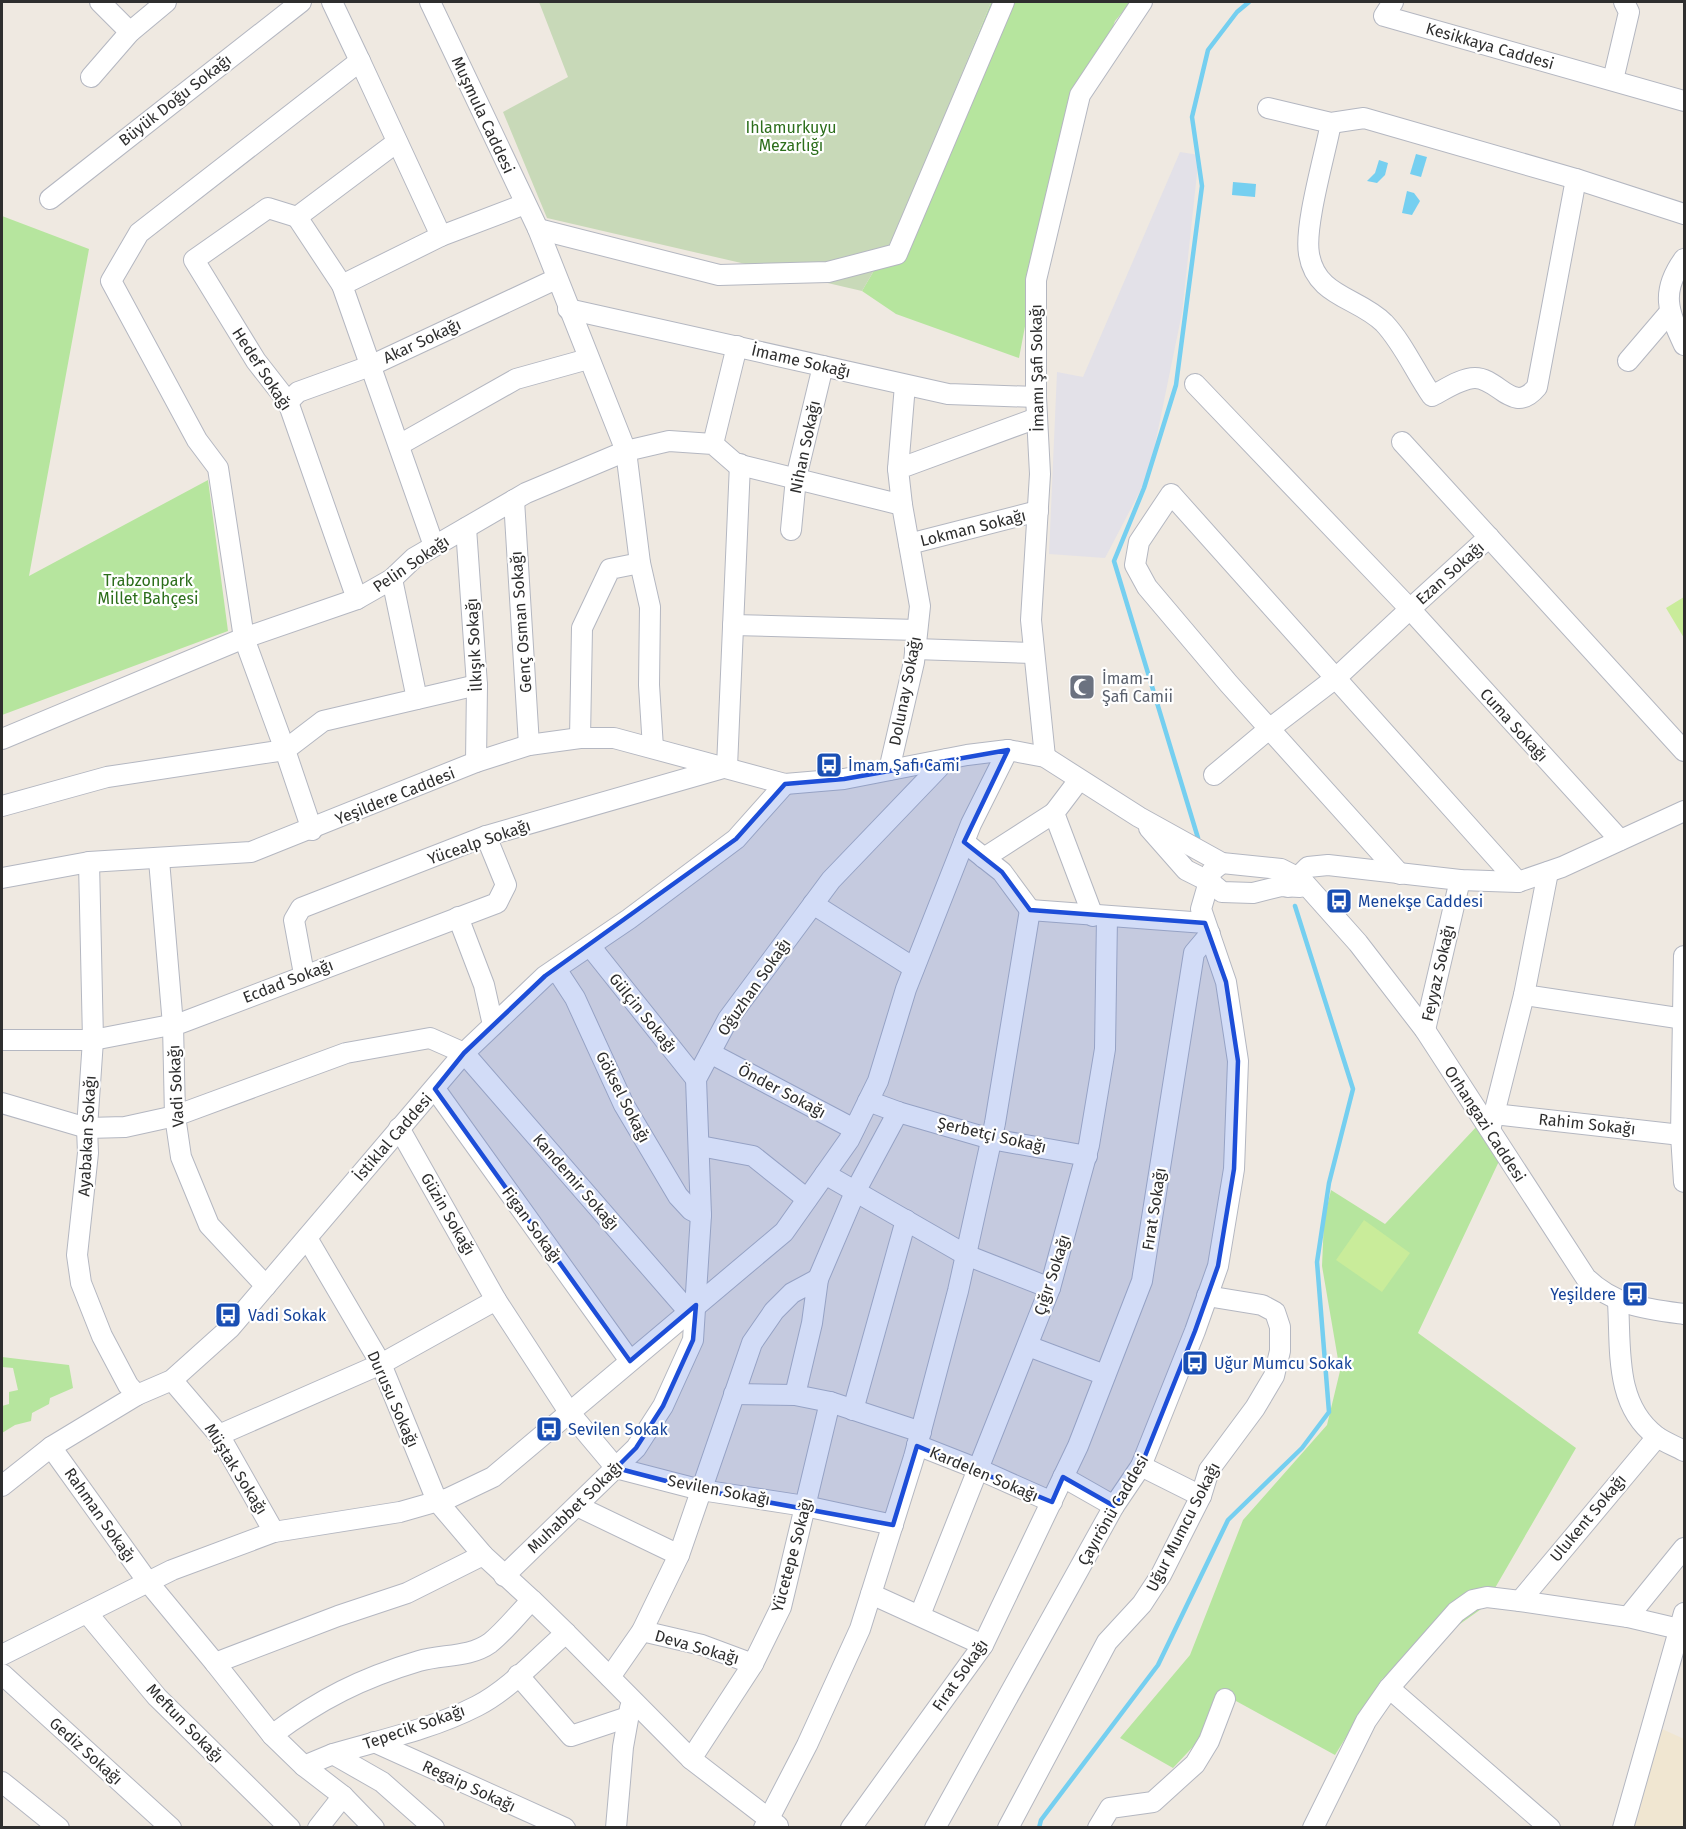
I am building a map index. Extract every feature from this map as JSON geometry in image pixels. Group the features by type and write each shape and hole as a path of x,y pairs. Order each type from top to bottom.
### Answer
{"street":[{"path":"100,2 130,32"},
{"path":"91,77 130,32 166,2"},
{"name":"Büyük Doğu Sokağı","path":"50,199 300,2"},
{"path":"332,2 441,236"},
{"name":"Muşmula Caddesi","path":"430,2 538,229"},
{"path":"538,229 718,275 828,272 897,254 1004,2"},
{"name":"İmamı Şafi Sokağı","path":"1045,757 1031,620 1041,474 1036,397 1036,280 1080,95 1142,2"},
{"name":"Kesikkaya Caddesi","path":"1392,2 1384,16 1684,100"},
{"path":"1613,80 1629,12 1624,2"},
{"path":"312,830 244,638 218,468 197,440 111,281 139,233 360,61"},
{"path":"1268,108 1332,123 1364,118 1576,179 1684,214"},
{"path":"1332,123 1308,238 1312,265 1317,276 1333,293 1382,322 1431,396 1469,378 1477,377 1517,398 1526,397 1537,387 1576,179"},
{"path":"397,142 297,217 342,285 434,546"},
{"path":"342,285 441,236 525,204"},
{"name":"Hedef Sokağı","path":"297,217 268,208 194,260 256,361 288,402 357,599"},
{"path":"538,229 626,451 640,563 650,607 653,748"},
{"path":"1684,259 1672,277 1669,313 1684,345"},
{"name":"Akar Sokağı","path":"288,402 298,392 370,366 556,279"},
{"name":"İmame Sokağı","path":"568,309 948,394 1036,397"},
{"path":"1628,362 1669,313"},
{"path":"737,346 713,444 740,464 902,505"},
{"path":"399,445 516,379 588,359"},
{"name":"Nihan Sokağı","path":"791,530 796,478 823,366"},
{"name":"Cuma Sokağı","path":"1196,384 1410,609 1620,840"},
{"path":"905,385 898,469 1037,418"},
{"name":"Pelin Sokağı","path":"2,739 244,638 357,599 392,579 414,558 514,500 626,451 669,441 713,444"},
{"path":"1402,442 1684,751"},
{"path":"727,767 740,464"},
{"name":"Dolunay Sokağı","path":"889,770 916,640 920,606 898,469"},
{"path":"1400,874 1269,729 1147,587 1135,565 1139,542 1148,524 1171,494 1518,882"},
{"name":"Genç Osman Sokağı","path":"514,500 529,745"},
{"name":"Lokman Sokağı","path":"909,544 1038,512"},
{"name":"İlkışık Sokağı","path":"466,528 477,685 477,762"},
{"name":"Ezan Sokağı","path":"1214,776 1269,729 1337,677 1490,537"},
{"path":"580,738 582,628 610,569 640,563"},
{"path":"392,579 417,699"},
{"path":"733,625 916,640 1034,653"},
{"path":"2,806 107,777 285,750 323,721 477,685"},
{"name":"Yeşildere Caddesi","path":"2,878 89,862 159,860 251,852 312,830 477,762 529,745 580,738 614,738 785,784"},
{"path":"785,784 844,779 1008,750 1045,757 1139,817 1222,863 1281,869 1299,884"},
{"path":"2,1655 172,1570 274,1532 400,1512 437,1501 493,1477 784,1232 855,1129 878,1081 914,968 964,842 1008,750"},
{"name":"Oğuzhan Sokağı","path":"696,1079 728,1019 831,880 947,759"},
{"name":"Yücealp Sokağı","path":"304,974 294,920 301,908 486,836 727,767"},
{"path":"984,858 1054,813 1079,780"},
{"name":"İstiklal Caddesi","path":"2,1486 51,1447 137,1395 172,1380 230,1328 464,1053 555,969 736,839 785,784"},
{"path":"1299,884 1308,867 1328,866 1460,880 1518,882 1548,872 1684,811"},
{"name":"Çığır Sokağı","path":"920,1615 1050,1288 1087,1156 1105,1049 1100,916 1054,813"},
{"path":"1139,817 1186,870 1210,882 1222,892 1259,891 1299,884"},
{"name":"Ecdad Sokağı","path":"2,1040 93,1040 173,1025 497,903 506,885 486,836"},
{"path":"273,1734 309,1707 351,1684 422,1660 459,1655 489,1644 532,1600 610,1677 630,1708 771,1825 860,1629 872,1594 919,1439 966,1255 991,1138 1030,910 1002,872 964,842"},
{"name":"Vadi Sokağı","path":"159,860 173,1025 175,1116 181,1157 209,1225 266,1286"},
{"name":"Ayabakan Sokağı","path":"89,862 93,1040 87,1128 88,1153 77,1255 81,1283 102,1336 128,1385 137,1395"},
{"name":"Çayırönü Caddesi","path":"935,1827 1114,1506 1141,1466 1218,1266 1234,1168 1238,1061 1226,982 1201,909 1212,871 1222,863"},
{"path":"1250,866 1259,870 1263,877 1259,891"},
{"path":"1492,1122 1524,995 1548,872"},
{"name":"Feyyaz Sokağı","path":"1425,1030 1460,880"},
{"name":"Orhangazi Caddesi","path":"1299,884 1358,943 1425,1030 1492,1122 1586,1278 1597,1289 1618,1302 1639,1308 1684,1314"},
{"name":"Fırat Sokağı","path":"850,1827 983,1645 1064,1477 1142,1281 1194,952 1208,928 1215,904 1228,892"},
{"path":"813,904 914,968"},
{"path":"1030,910 1208,928"},
{"path":"459,917 484,985 493,1025"},
{"name":"Gülçin Sokağı","path":"590,946 696,1079"},
{"path":"1684,956 1681,1135 1684,1182"},
{"name":"Göksel Sokağı","path":"555,969 575,998 624,1105 666,1176 678,1196 691,1210 701,1215"},
{"path":"1524,995 1683,1019"},
{"path":"2,1103 87,1128 125,1127 175,1116 346,1053 430,1038 464,1053"},
{"name":"Kandemir Sokağı","path":"464,1053 692,1309"},
{"name":"Önder Sokağı","path":"710,1053 855,1129"},
{"path":"692,1309 701,1215 696,1079"},
{"name":"Figan Sokağı","path":"435,1089 630,1361"},
{"name":"Şerbetçi Sokağı","path":"868,1101 898,1112 991,1138 1087,1156"},
{"path":"734,1394 795,1395 812,1323 818,1279 856,1190 898,1112"},
{"name":"Rahim Sokağı","path":"1492,1122 1681,1135"},
{"name":"Güzin Sokağı","path":"399,1128 496,1300 569,1412"},
{"path":"700,1146 753,1156 807,1199"},
{"path":"825,1174 966,1255 1050,1288"},
{"path":"853,1410 906,1220"},
{"name":"Durusu Sokağı","path":"307,1238 381,1364 437,1501 483,1555 532,1600"},
{"path":"610,1677 642,1631 679,1555 752,1343 774,1311 792,1293 818,1279"},
{"name":"Uğur Mumcu Sokağı","path":"1008,1827 1107,1642 1142,1604 1161,1575 1201,1496 1209,1470 1255,1408 1274,1376 1280,1351 1280,1327 1275,1312 1262,1305 1207,1296"},
{"path":"219,1435 381,1364 496,1300"},
{"path":"1618,1302 1623,1382 1635,1413 1657,1437 1684,1451"},
{"name":"Muhabbet Sokağı","path":"504,1576 636,1448 663,1406 693,1340 692,1309"},
{"path":"1028,1346 1105,1375"},
{"name":"Müştak Sokağı","path":"172,1380 219,1435 274,1532"},
{"name":"Kardelen Sokağı","path":"795,1395 830,1402 853,1410 1052,1502"},
{"name":"Yücetepe Sokağı","path":"691,1759 753,1664 781,1607 830,1402"},
{"path":"569,1412 616,1468"},
{"name":"Ulukent Sokağı","path":"1520,1601 1657,1437"},
{"name":"Rahman Sokağı","path":"51,1447 148,1582 273,1734 304,1766 343,1796 374,1827"},
{"path":"1141,1466 1201,1496"},
{"name":"Sevilen Sokağı","path":"616,1468 701,1490 805,1506 893,1525"},
{"path":"1064,1477 1114,1506"},
{"path":"577,1506 679,1555"},
{"path":"1628,1617 1684,1548"},
{"path":"215,1663 338,1616 407,1593 483,1555"},
{"path":"872,1594 983,1645"},
{"path":"1313,1827 1366,1721 1389,1688 1456,1612 1473,1600 1487,1597 1628,1617 1682,1621 1623,1827"},
{"name":"Meftun Sokağı","path":"87,1612 157,1697 290,1827"},
{"name":"Deva Sokağı","path":"642,1631 702,1645 753,1664"},
{"name":"Tepecik Sokağı","path":"304,1766 333,1754 421,1728 478,1705 518,1675 566,1633"},
{"name":"Gediz Sokağı","path":"2,1674 171,1827"},
{"path":"518,1675 571,1736 630,1708"},
{"path":"1389,1688 1550,1827"},
{"path":"1098,1827 1110,1808 1153,1802 1195,1764 1209,1741 1225,1699"},
{"path":"616,1827 630,1708"},
{"name":"Regaip Sokağı","path":"374,1742 565,1827"},
{"path":"333,1754 382,1782 434,1827"},
{"path":"2,1782 59,1827"},
{"path":"318,1827 343,1796"}],"highlighted area":[{"path":"1008,750 964,842 1002,872 1030,910 1205,923 1226,982 1238,1061 1234,1169 1218,1266 1195,1331 1141,1466 1114,1506 1063,1477 1052,1502 917,1446 893,1525 701,1490 616,1468 636,1448 663,1406 693,1340 696,1305 630,1361 435,1089 464,1053 545,976 736,839 785,784 844,779"}],"shaded area":[{"path":"1180,152 1199,155 1182,313 1149,474 1105,558 1049,554 1057,372 1083,377"},
{"path":"1649,1723 1684,1739 1684,1827 1616,1828"}],"green space":[{"name":"Ihlamurkuyu Mezarlığı","path":"539,2 991,2 900,226 862,291 547,218 503,112 568,77"},
{"path":"991,2 1131,2 1115,21 1049,200 1019,358 896,314 862,291 900,226"},
{"name":"Trabzonpark Millet Bahçesi","path":"2,216 89,249 29,576 208,480 228,631 2,715"},
{"path":"1684,597 1684,638 1666,608"},
{"path":"1479,1124 1501,1157 1418,1333 1576,1448 1484,1607 1382,1679 1335,1755 1236,1701 1173,1768 1120,1738 1190,1655 1243,1520 1327,1425 1340,1371 1322,1266 1324,1220 1331,1190 1385,1224"},
{"path":"1364,1220 1410,1253 1382,1292 1336,1260"},
{"path":"2,1357 69,1365 73,1388 50,1398 49,1404 32,1413 31,1421 15,1425 2,1433 2,1406 9,1404 9,1392 18,1390 13,1368 2,1367"}],"water":[{"path":"1416,154 1427,157 1421,177 1410,174"},
{"path":"1379,160 1388,163 1385,175 1377,183 1367,181 1375,173"},
{"path":"1233,182 1256,184 1255,197 1232,195"},
{"path":"1407,191 1414,193 1420,201 1412,215 1402,213"}],"waterway":[{"path":"1198,838 1114,561 1144,488 1176,385 1202,186 1192,117 1208,50 1237,12 1249,2"},
{"path":"1039,1828 1041,1820 1158,1665 1228,1520 1302,1448 1329,1412 1317,1262 1329,1183 1353,1089 1295,906"}],"place":[{"name":"İmam-ı Şafi Camii","path":"1082,687"},
{"name":"İmam Şafi Cami","path":"829,765"},
{"name":"Menekşe Caddesi","path":"1339,901"},
{"name":"Yeşildere","path":"1635,1294"},
{"name":"Vadi Sokak","path":"228,1315"},
{"name":"Uğur Mumcu Sokak","path":"1195,1363"},
{"name":"Sevilen Sokak","path":"549,1429"}]}
